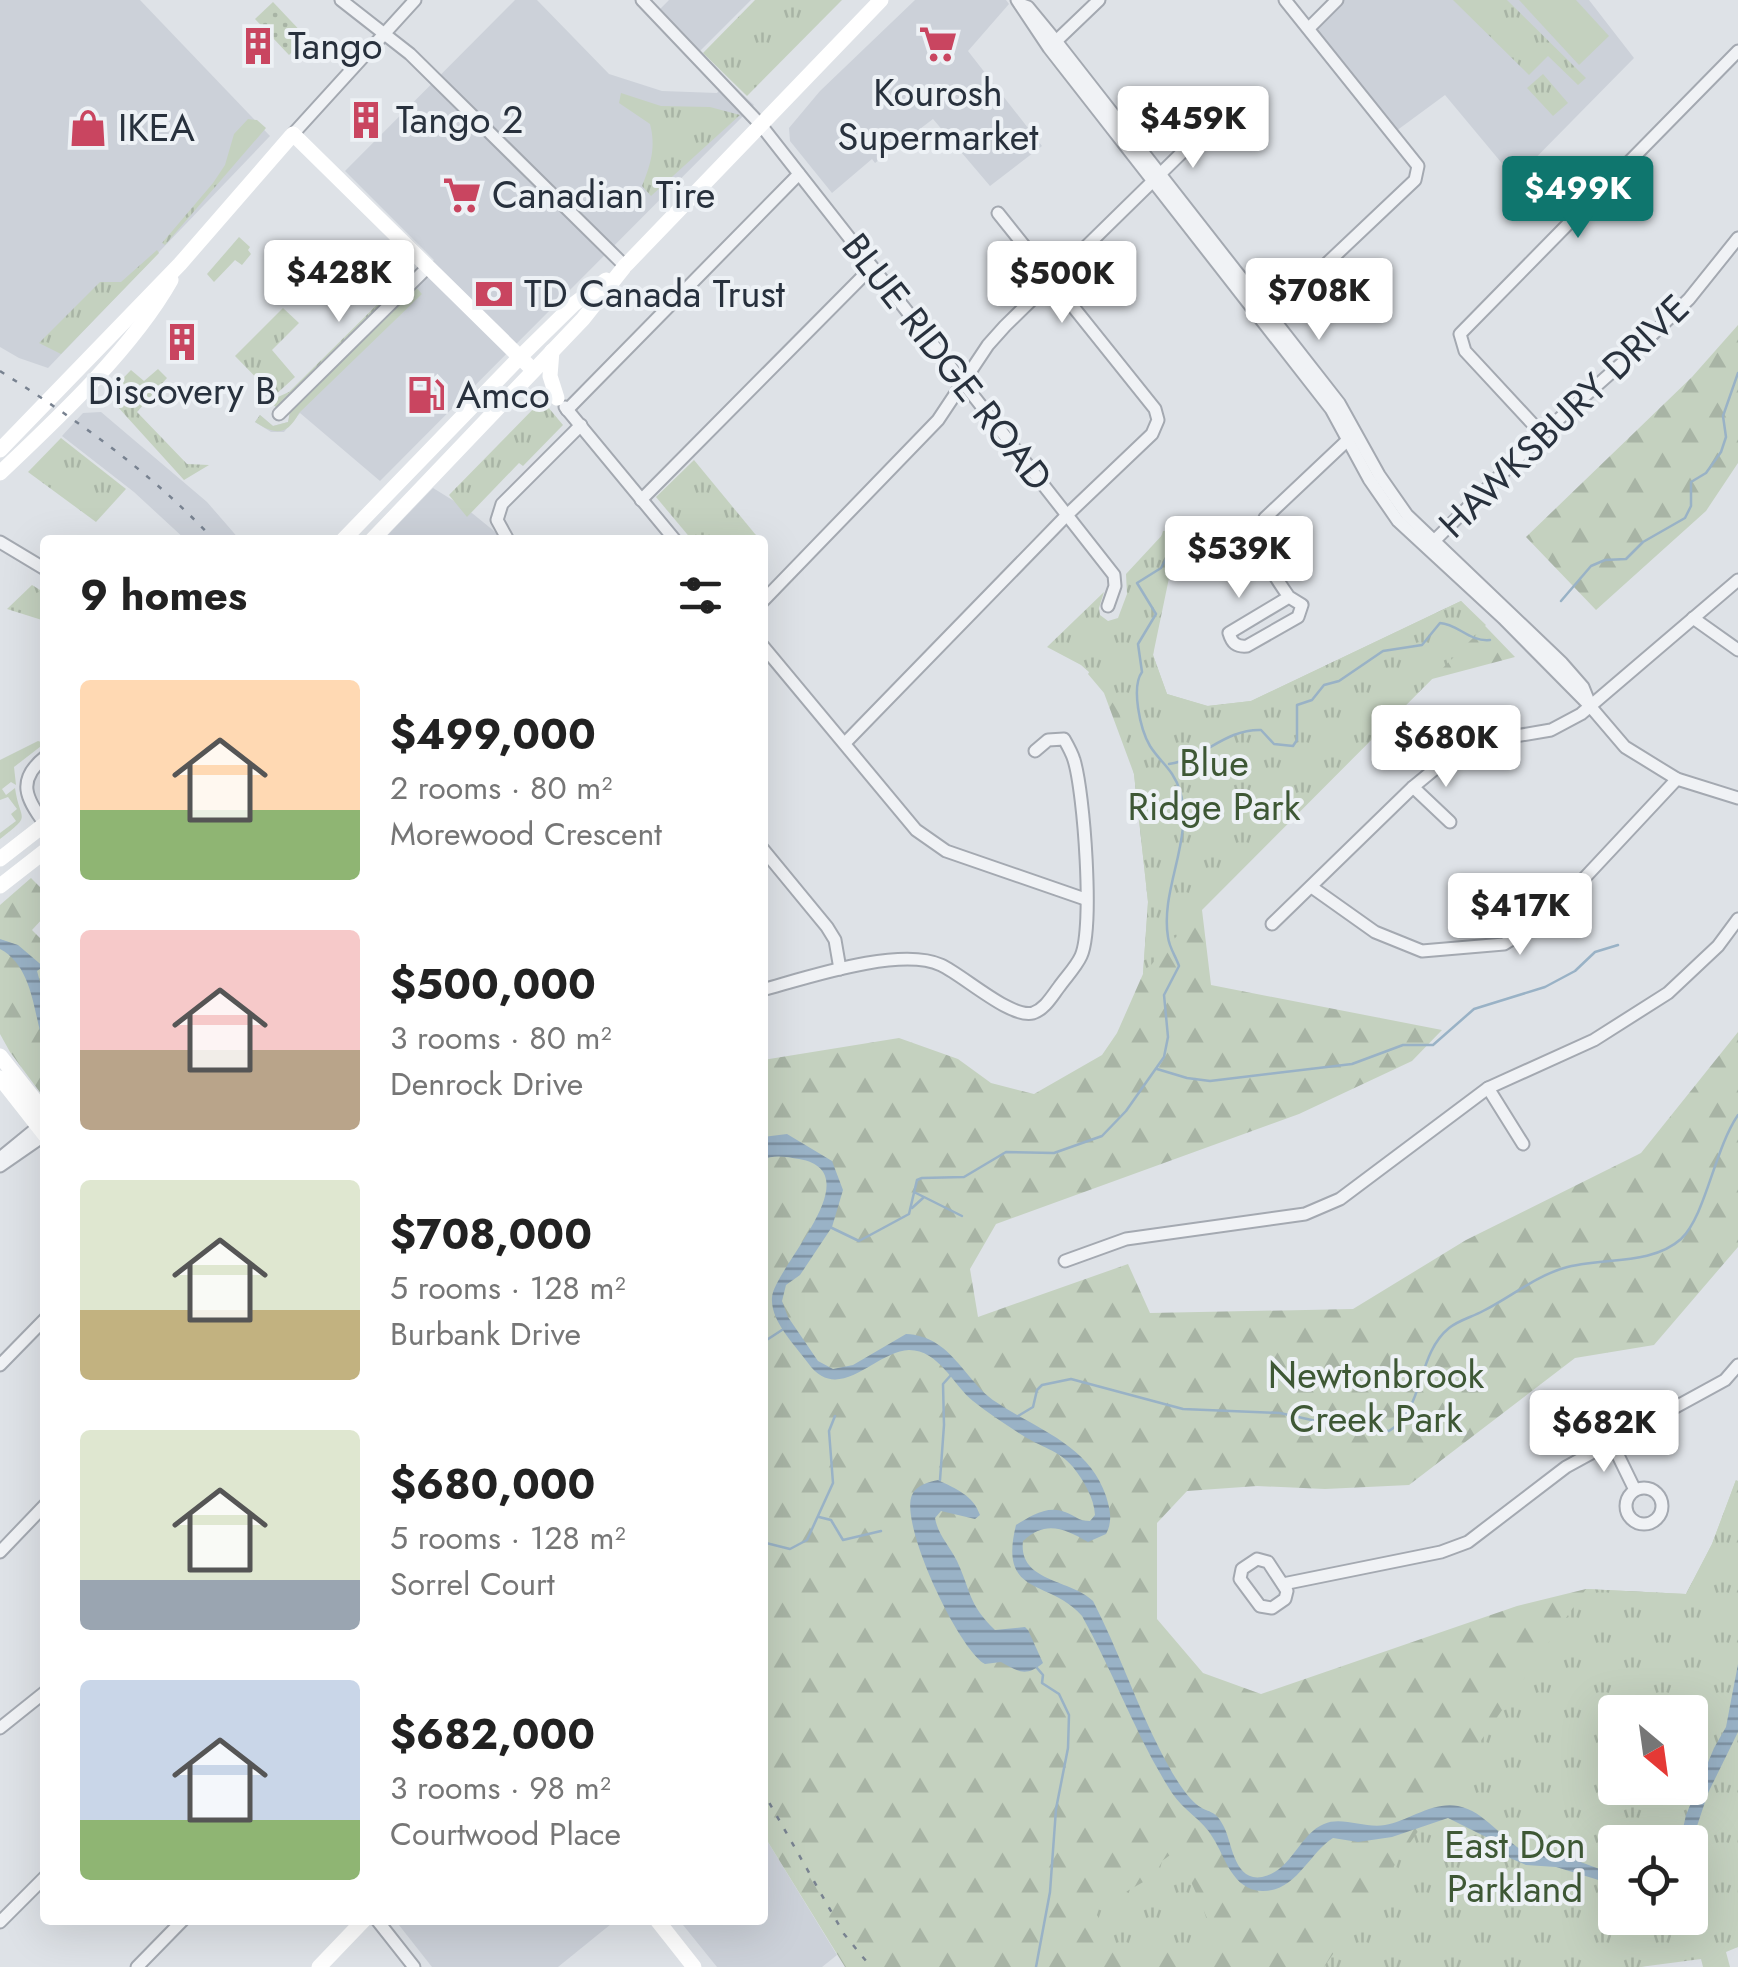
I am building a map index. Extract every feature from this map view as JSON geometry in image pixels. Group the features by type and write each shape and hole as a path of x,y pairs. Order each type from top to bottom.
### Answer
{"main road":[{"path":"377,535 583,319 625,266 880,0"},
{"path":"0,450 180,264 293,134 480,319 514,362 532,370"},
{"path":"0,473 70,405 115,353 164,293 180,264"},
{"path":"348,535 514,362 574,304 625,266"},
{"path":"552,351 550,376 562,404"},
{"path":"0,859 40,828"},
{"path":"0,886 40,855"},
{"path":"0,1056 40,1107"},
{"path":"0,1078 40,1126"},
{"path":"319,1967 359,1925"},
{"path":"661,1925 694,1967"}],"street":[{"path":"341,0 410,54 625,266"},
{"path":"293,134 415,0"},
{"name":"BLUE RIDGE ROAD","path":"642,0 760,124 1114,575 1116,586 1108,606"},
{"path":"1052,44 1099,0"},
{"path":"1268,320 1415,180 1418,166 1285,0"},
{"path":"1309,28 1336,0"},
{"path":"1018,2 1338,403 1352,435 1378,475 1430,544 1562,663 1583,687 1590,706 1625,747 1676,778 1738,798"},
{"path":"1542,434 1465,351 1460,334 1738,51"},
{"path":"768,596 938,420 988,345 1204,131"},
{"path":"562,404 799,174"},
{"path":"846,742 1067,515 1152,434 1158,420 1154,409 998,213"},
{"name":"HAWKSBURY DRIVE","path":"1430,544 1690,298 1738,238"},
{"path":"279,414 428,267"},
{"path":"641,500 872,267"},
{"path":"532,370 670,535"},
{"path":"505,535 497,520 502,504 581,425"},
{"path":"1289,597 1229,633 1232,642 1239,647 1247,646 1298,617 1302,605 1289,597 1262,553 1258,532 1265,518 1352,435"},
{"path":"0,542 40,567"},
{"path":"1272,924 1453,754 1480,742 1551,730 1590,706 1738,580"},
{"path":"1258,614 1269,632"},
{"path":"1694,618 1738,650"},
{"path":"768,653 916,830 946,851 1086,899"},
{"path":"768,988 840,969 904,959 936,962 1016,1013 1032,1013 1045,1006 1081,955 1087,928 1084,810 1074,757 1064,740 1048,740 1035,751"},
{"path":"40,762 30,771 26,787 40,816"},
{"path":"1313,888 1375,932 1422,952 1504,944 1548,917 1676,778"},
{"path":"1414,787 1450,822"},
{"path":"768,855 827,926 840,969"},
{"path":"1065,1261 1126,1239 1305,1214 1340,1199 1488,1088 1594,1040 1668,993 1718,946 1738,918"},
{"path":"1488,1088 1523,1144"},
{"path":"0,1158 33,1131 40,1131"},
{"path":"0,1166 40,1137"},
{"path":"0,1364 40,1324"},
{"path":"1284,1584 1442,1552 1468,1542 1566,1467 1725,1380 1738,1365"},
{"path":"1725,1380 1738,1392"},
{"path":"1611,1441 1635,1490"},
{"path":"0,1552 40,1511"},
{"path":"1264,1560 1284,1584 1285,1599 1272,1608 1264,1608 1242,1584 1240,1574 1251,1561 1264,1560"},
{"path":"0,1728 40,1696"},
{"path":"0,1922 40,1882"},
{"path":"137,1967 178,1925"},
{"path":"381,1925 414,1967"}],"shaded area":[{"name":"IKEA","path":"0,0 140,0 270,136 48,368 0,347"},
{"path":"515,0 537,0 609,74 662,91 717,93 720,89 676,38 660,9 669,0 751,0 698,53 754,105 380,481 300,413 284,432 271,432 255,422 260,415 273,426 288,422 291,407 434,260 345,171"},
{"path":"915,0 1006,0 1009,4 968,51 1042,146 990,186 933,119 875,163 872,159 832,193 790,141 789,128 820,91"},
{"path":"1337,0 1589,0 1634,58 1515,179 1445,95 1392,134 1309,28"},
{"path":"101,412 207,502 236,535 181,535 134,492 62,436 83,413"},
{"path":"433,488 499,535 388,535"},
{"path":"768,1842 837,1955 822,1967 717,1967 683,1925 768,1925"},
{"path":"399,1925 610,1925 558,1967 432,1967"}],"green space":[{"path":"755,0 842,0 747,96 703,53"},
{"path":"1453,0 1507,0 1586,78 1578,85 1548,56 1529,75"},
{"path":"1519,0 1576,0 1609,36 1579,65"},
{"path":"273,2 307,38 289,55 255,19"},
{"path":"1543,74 1568,103 1553,116 1527,88"},
{"path":"621,93 661,106 710,107 740,115 651,196 642,186 652,155 650,124 619,103"},
{"path":"248,119 257,120 266,128 165,245 162,243 213,183 225,165 234,134"},
{"path":"239,237 250,247 251,254 242,265 235,260 214,282 207,274"},
{"path":"157,250 159,253 61,354 39,343 100,282 121,282"},
{"path":"405,277 408,281 278,409 269,401 289,392"},
{"path":"412,283 422,294 290,426 275,431 255,422 260,415 273,426 288,422 291,407"},
{"path":"283,308 299,323 272,350 295,377 274,396 235,356"},
{"path":"1738,325 1738,463 1706,511 1596,610 1526,537 1692,377"},
{"path":"158,369 167,378 137,412 187,464 209,465 184,480 107,395 131,370 144,381"},
{"path":"542,400 563,425 523,466 519,463 467,517 449,495"},
{"path":"61,438 126,489 96,522 28,472"},
{"path":"694,460 756,535 688,535 656,497"},
{"name":"Newtonbrook Creek Park","path":"1179,530 1153,655 1167,694 1207,706 1251,701 1461,601 1515,657 1432,679 1202,910 1211,985 1442,1030 1412,1061 1299,1114 996,1224 970,1269 978,1317 1128,1264 1150,1313 1353,1309 1466,1240 1641,1153 1738,1032 1738,1247 1654,1345 1575,1358 1409,1485 1325,1489 1257,1486 1187,1491 1157,1523 1157,1619 1203,1673 1261,1694 1517,1606 1586,1589 1686,1594 1738,1481 1738,1947 1640,1967 845,1967 768,1842 768,1059 899,1038 958,1059 991,1083 1034,1094 1102,1055 1117,1033 1143,974 1148,902 1134,774 1104,693 1088,674 1153,562 1163,531"},
{"name":"Blue Ridge Park","path":"1165,532 1153,655 1167,694 1208,706 1251,701 1461,601 1486,625 1201,909 1143,974 1148,902 1134,774 1115,695 1081,665 1047,647 1104,592 1100,615 1108,621 1118,618 1127,594 1126,574"},
{"path":"32,585 40,590 40,619 7,609"},
{"path":"40,742 40,747 14,767 16,785 11,782 2,789 6,795 15,788 22,817 0,839 0,833 16,821 11,814 17,809 8,797 0,800 0,760"},
{"path":"31,878 40,887 40,921 32,930 40,938 40,1092 0,1034 0,905"},
{"name":"East Don Parkland","path":"1736,1480 1738,1947 1726,1952 1730,1967 1703,1967 1701,1959 1640,1967 1324,1967 1586,1589 1686,1594 1712,1544"},
{"path":"1177,1850 1218,1943 1179,1957 1163,1938 1123,1960 1094,1910 1159,1873 1162,1861"}],"water":[{"path":"0,939 18,945 40,964 40,1031 24,974 0,949"},
{"path":"787,1134 832,1161 843,1190 832,1227 800,1275 786,1285 782,1301 788,1317 818,1361 833,1369 853,1365 906,1334 922,1337 946,1351 996,1402 1075,1451 1098,1478 1110,1510 1106,1534 1088,1542 1063,1530 1047,1528 1023,1541 1024,1554 1037,1572 1093,1601 1169,1767 1191,1799 1221,1821 1245,1873 1262,1877 1281,1868 1308,1836 1324,1824 1338,1821 1385,1825 1449,1805 1477,1814 1527,1853 1564,1857 1598,1868 1598,1880 1556,1867 1526,1865 1510,1858 1492,1840 1448,1818 1392,1837 1358,1842 1333,1838 1293,1879 1274,1890 1252,1889 1236,1879 1209,1832 1177,1799 1159,1772 1082,1616 1069,1604 1030,1584 1014,1565 1016,1525 1039,1512 1052,1510 1090,1521 1095,1515 1088,1490 1062,1457 979,1405 929,1356 909,1350 896,1353 845,1378 832,1379 820,1375 808,1363 779,1324 772,1297 814,1222 824,1200 826,1182 819,1167 799,1159 768,1159 768,1136"},
{"path":"938,1480 963,1493 977,1508 980,1515 975,1519 941,1511 935,1518 936,1524 986,1621 995,1630 1028,1630 1043,1663 1031,1670 1017,1670 1001,1662 985,1664 947,1612 923,1558 910,1510 916,1489"},
{"path":"1738,1664 1738,1732 1708,1793 1708,1762 1726,1727"},
{"path":"1690,1805 1704,1805 1697,1825 1684,1825"}],"waterway":[{"path":"1561,601 1591,566 1605,560 1626,559 1643,542 1685,518 1691,506 1691,482 1706,473 1721,452 1726,437 1723,416 1738,373"},
{"path":"832,1228 859,1241 909,1214 917,1180 964,1177 1006,1152 1054,1153 1102,1136 1126,1111 1164,1057 1168,1037 1164,995 1179,966 1169,941 1167,919 1183,809 1177,784 1150,746 1140,719 1137,688 1142,672 1138,644 1156,614 1137,583 1161,568 1171,550"},
{"path":"1169,764 1248,731 1261,730 1274,744 1293,746 1297,740 1297,705 1312,700 1324,685 1339,681 1383,651 1422,645 1440,623 1490,640"},
{"path":"1157,1069 1210,1081 1352,1064 1403,1045 1433,1045 1474,1009 1545,987 1575,971 1595,952 1618,945"},
{"path":"1018,1416 1033,1407 1042,1385 1071,1379 1183,1409 1280,1413 1348,1428 1389,1431 1409,1409 1431,1352 1453,1325 1554,1272 1640,1257 1669,1248 1681,1239 1697,1214 1738,1115"},
{"path":"914,1192 962,1216"},
{"path":"912,1208 923,1198"},
{"path":"768,1339 782,1330"},
{"path":"940,1480 943,1384 951,1375"},
{"path":"768,1544 790,1549 807,1540 833,1483 829,1431 835,1416"},
{"path":"819,1517 831,1520 843,1540 881,1531"},
{"path":"1036,1967 1050,1892 1069,1715 1059,1694 1042,1683 1043,1675 1037,1668"}],"railway":[{"path":"0,371 112,448 209,535"},
{"path":"768,1801 844,1934 871,1967"}],"place":[{"name":"Kourosh Supermarket","path":"938,44"},
{"name":"Tango","path":"258,46"},
{"name":"Tango 2","path":"366,120"},
{"name":"IKEA","path":"88,128"},
{"name":"Canadian Tire","path":"462,195"},
{"name":"TD Canada Trust","path":"494,294"},
{"name":"Discovery B","path":"182,342"},
{"name":"Amco","path":"426,395"}]}
